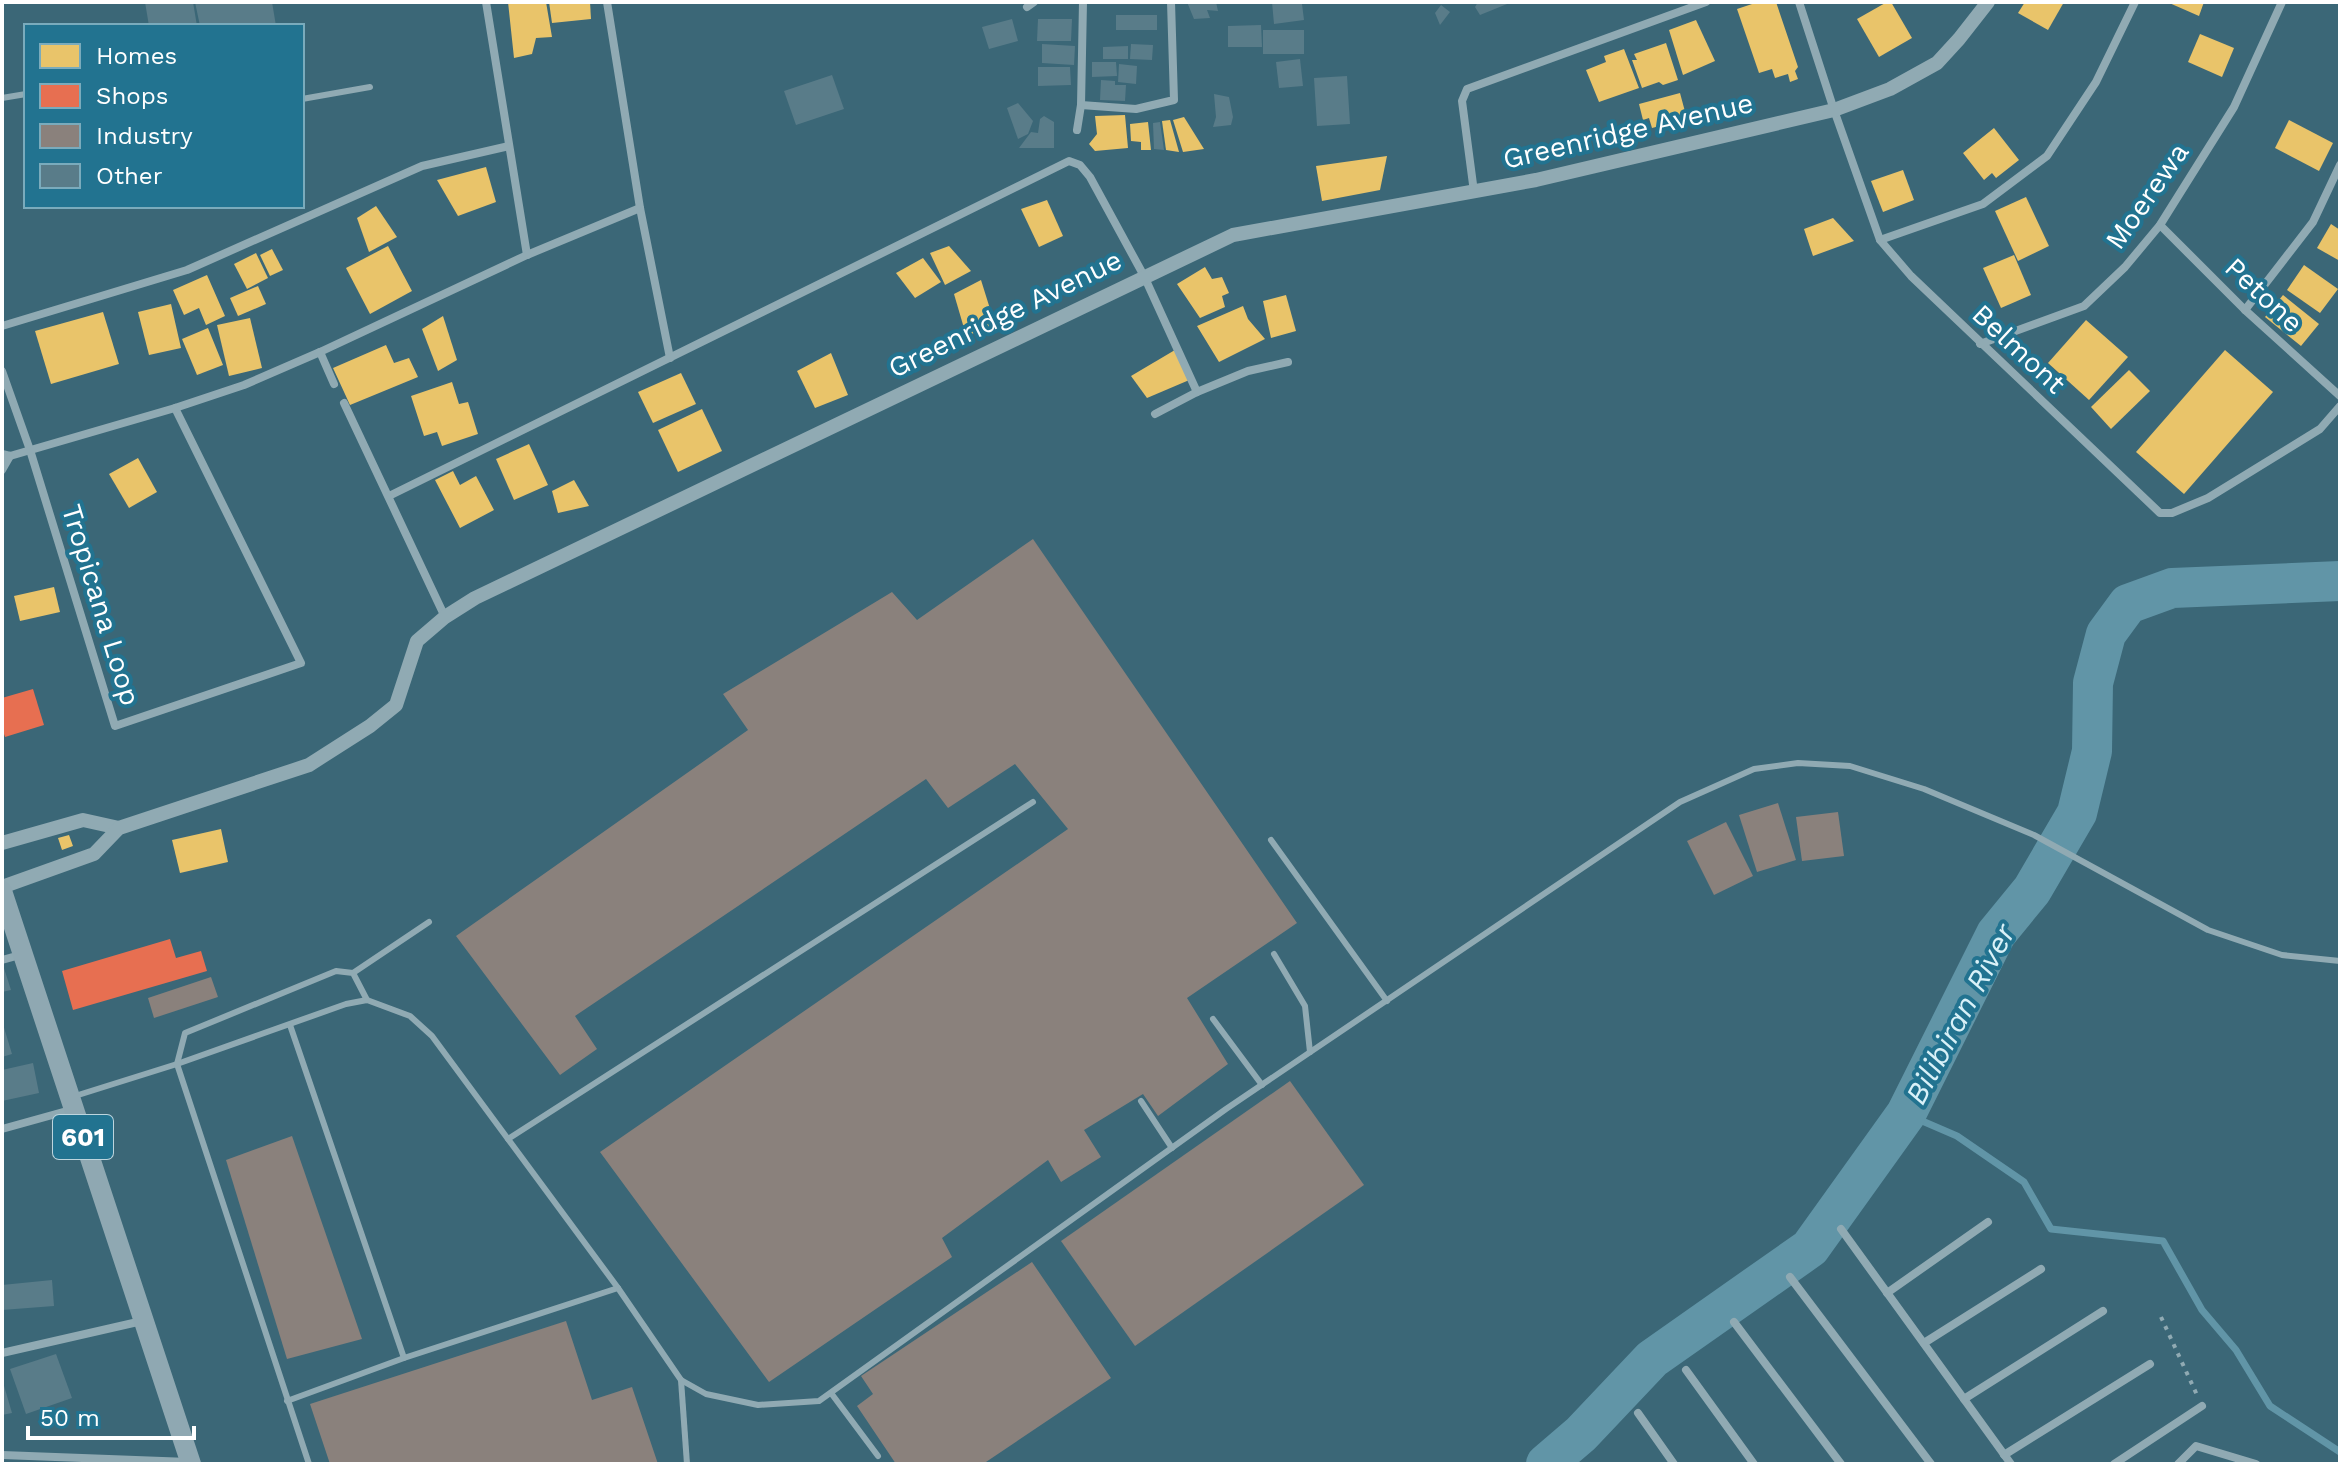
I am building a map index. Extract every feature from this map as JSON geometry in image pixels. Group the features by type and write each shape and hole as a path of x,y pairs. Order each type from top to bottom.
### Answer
{"main road":[{"name":"601","path":"2,889 190,1463"}],"street":[{"path":"486,2 527,255"},
{"path":"607,2 640,208 670,358"},
{"path":"1077,130 1081,105 1083,2"},
{"path":"1081,105 1136,109 1174,100 1171,2"},
{"path":"1474,192 1462,101 1467,89 1706,2"},
{"name":"Belmont","path":"1799,2 1880,240 1911,276 1980,344 2160,513 2172,513 2208,498 2320,429 2340,406"},
{"name":"Greenridge Avenue","path":"2,889 94,854 119,828 309,765 396,705 417,641 445,617 489,591 1233,235 1585,170 1834,110 1890,89 1937,63 1988,2"},
{"path":"1880,240 1983,204 2047,156 2096,82 2135,2"},
{"name":"Moerewa","path":"1980,344 2084,306 2125,267 2160,225 2234,107 2282,2"},
{"path":"2,326 187,270 422,166 509,146"},
{"path":"389,496 1069,161 1080,165 1090,177 1144,276 1197,392"},
{"path":"2245,310 2313,222 2340,165"},
{"path":"2,470 6,455 175,408 244,385 527,255 640,208"},
{"name":"Petone","path":"2160,225 2245,310 2340,396"},
{"path":"320,352 334,384"},
{"path":"1155,414 1248,371 1288,362"},
{"path":"2,371 30,450"},
{"path":"344,403 445,617"},
{"name":"Tropicana Loop","path":"30,450 115,726 301,663 175,408"},
{"name":"Greenridge Avenue","path":"2,843 83,820 119,828"},
{"path":"2,960 23,954"},
{"path":"2,1129 72,1103"},
{"path":"1887,1293 1988,1222"},
{"path":"1841,1229 2011,1464"},
{"path":"1924,1343 2041,1269"},
{"path":"1790,1277 1931,1464"},
{"path":"1964,1399 2103,1311"},
{"path":"2,1353 143,1321"},
{"path":"1734,1322 1841,1464"},
{"path":"2004,1455 2150,1364"},
{"path":"1686,1370 1754,1464"},
{"path":"2114,1464 2202,1406"},
{"path":"1638,1413 1674,1464"},
{"path":"2178,1464 2196,1446 2248,1463"},
{"path":"2,1455 190,1463"}],"lane":[{"path":"304,99 370,87"},
{"path":"2,98 24,94"},
{"path":"72,1103 346,1004 367,1000 410,1016 432,1036 618,1288 681,1380 706,1394 758,1405 819,1401 1310,1052 1680,802 1754,769 1798,763 1850,766 1924,789 2034,835 2208,930 2282,955 2340,961"},
{"path":"508,1139 1033,802"},
{"path":"1271,840 1387,1001"},
{"path":"309,1464 177,1064 185,1033 336,971 353,973 429,922"},
{"path":"1274,954 1305,1006 1310,1052"},
{"path":"353,973 367,1000"},
{"path":"1213,1019 1262,1085"},
{"path":"290,1025 404,1358"},
{"path":"1141,1101 1172,1148"},
{"path":"287,1401 404,1358 618,1288"},
{"path":"681,1380 687,1464"},
{"path":"831,1393 878,1456"}],"path":[{"path":"2161,1317 2202,1406"}],"building: Homes":[{"path":"508,2 546,2 552,37 536,38 532,54 514,58"},
{"path":"549,2 590,2 591,19 552,23"},
{"path":"1758,2 1776,2 1798,67 1795,71 1798,79 1790,82 1788,74 1775,78 1772,69 1759,73 1737,9"},
{"path":"1891,2 1912,38 1879,57 1857,19"},
{"path":"2025,2 2064,2 2048,30 2018,13"},
{"path":"2167,2 2204,2 2199,16"},
{"path":"1696,20 1715,61 1683,75 1669,30"},
{"path":"2200,34 2234,48 2222,77 2188,62"},
{"path":"1666,43 1678,80 1642,88 1632,60 1637,60 1634,54"},
{"path":"1624,49 1639,88 1599,102 1586,70 1606,62 1604,56"},
{"path":"1680,93 1687,119 1652,128 1649,118 1643,120 1639,104"},
{"path":"1125,115 1128,148 1095,151 1089,144 1097,134 1095,116"},
{"path":"1184,117 1204,149 1183,152 1173,120"},
{"path":"1170,120 1179,152 1166,150 1162,121"},
{"path":"2289,120 2333,143 2319,171 2275,148"},
{"path":"1148,122 1151,150 1141,150 1141,142 1131,141 1130,124"},
{"path":"1994,128 2019,160 1996,178 1992,173 1984,180 1963,153"},
{"path":"1387,156 1380,190 1322,201 1316,166"},
{"path":"486,167 496,202 458,216 437,180"},
{"path":"1903,170 1914,200 1883,212 1871,181"},
{"path":"2026,197 2049,246 2018,261 1995,211"},
{"path":"1047,200 1063,236 1039,247 1021,209"},
{"path":"376,206 397,237 369,252 357,218"},
{"path":"1833,218 1854,241 1813,256 1804,229"},
{"path":"2331,224 2340,230 2340,261 2317,248"},
{"path":"388,246 412,291 370,314 346,268"},
{"path":"949,246 971,271 945,285 930,253"},
{"path":"272,249 283,270 270,276 260,255"},
{"path":"256,253 268,278 247,289 234,264"},
{"path":"2014,255 2031,295 2001,308 1983,268"},
{"path":"923,258 941,282 915,298 896,273"},
{"path":"2304,265 2338,289 2320,313 2287,290"},
{"path":"1205,267 1212,279 1222,277 1229,293 1222,296 1225,307 1200,318 1177,284"},
{"path":"207,275 225,316 206,325 199,308 184,315 173,290"},
{"path":"981,280 996,328 966,335 954,294"},
{"path":"258,286 266,304 238,316 230,298"},
{"path":"1286,295 1296,331 1271,338 1263,301"},
{"path":"2283,295 2319,324 2301,346 2265,317"},
{"path":"171,304 181,348 149,355 138,312"},
{"path":"1243,306 1248,319 1265,339 1219,362 1197,326"},
{"path":"103,312 119,364 51,384 35,331"},
{"path":"443,316 457,360 438,371 422,329"},
{"path":"250,318 262,368 229,376 217,325"},
{"path":"2086,320 2128,357 2089,400 2048,363"},
{"path":"208,328 223,365 197,375 182,339"},
{"path":"386,345 394,363 409,358 418,377 350,405 333,368"},
{"path":"1180,347 1194,378 1147,398 1131,376"},
{"path":"2225,350 2273,392 2184,494 2136,452"},
{"path":"831,353 848,395 815,408 797,371"},
{"path":"2129,370 2150,391 2111,429 2091,407"},
{"path":"681,373 696,404 653,423 638,392"},
{"path":"452,382 459,404 468,402 478,434 442,446 437,432 424,436 411,396"},
{"path":"702,409 722,451 678,472 658,430"},
{"path":"529,444 548,485 514,500 496,459"},
{"path":"138,458 157,492 129,508 109,474"},
{"path":"453,471 460,485 476,476 494,510 460,528 435,480"},
{"path":"574,480 589,506 558,513 552,491"},
{"path":"54,587 60,612 20,621 14,596"},
{"path":"221,829 228,862 180,873 172,840"},
{"path":"69,835 73,846 62,850 58,838"}],"building: Shops":[{"path":"33,689 44,725 5,737 2,698"},
{"path":"170,939 176,958 201,951 207,971 73,1010 62,971"}],"building: Industry":[{"path":"1033,539 1297,923 1187,998 1228,1064 1158,1116 1143,1094 1084,1130 1101,1157 1061,1182 1048,1160 942,1238 952,1257 769,1382 600,1152 1068,829 1015,764 948,808 926,779 575,1016 597,1049 560,1075 456,936 748,730 723,694 892,592 917,620"},
{"path":"1778,803 1796,860 1757,872 1739,815"},
{"path":"1838,812 1844,856 1802,861 1796,817"},
{"path":"1726,822 1753,876 1714,895 1687,841"},
{"path":"211,977 218,997 154,1018 148,998"},
{"path":"1290,1081 1364,1185 1135,1346 1061,1241"},
{"path":"292,1136 362,1339 287,1359 226,1160"},
{"path":"1032,1262 1111,1378 983,1464 896,1464 857,1406 873,1394 861,1376"},
{"path":"566,1321 592,1400 632,1387 658,1464 330,1464 310,1404"}],"building: Other":[{"path":"145,2 193,2 197,24 149,24"},
{"path":"195,2 272,2 276,24 200,24"},
{"path":"1187,2 1216,2 1218,11 1207,10 1210,18 1194,19"},
{"path":"1272,2 1302,4 1304,20 1274,24"},
{"path":"1478,2 1512,2 1480,15 1475,7"},
{"path":"1441,5 1450,12 1440,25 1435,13"},
{"path":"1116,15 1157,15 1157,30 1116,30"},
{"path":"1012,19 1018,41 989,49 982,27"},
{"path":"1038,19 1072,19 1071,41 1037,41"},
{"path":"1261,25 1262,47 1228,47 1228,26"},
{"path":"1263,30 1304,30 1304,54 1263,54"},
{"path":"1042,44 1075,46 1074,65 1042,63"},
{"path":"1131,44 1153,45 1152,60 1130,59"},
{"path":"1128,46 1128,59 1103,59 1103,47"},
{"path":"1300,59 1303,86 1279,88 1276,62"},
{"path":"1092,62 1116,62 1117,76 1092,77"},
{"path":"1119,64 1137,66 1136,84 1118,82"},
{"path":"1038,67 1070,67 1071,85 1038,86"},
{"path":"832,75 844,109 796,125 784,91"},
{"path":"1347,76 1350,124 1317,126 1314,78"},
{"path":"1101,80 1126,85 1125,101 1100,100"},
{"path":"1214,94 1229,97 1233,117 1231,125 1213,127 1216,117"},
{"path":"1018,103 1033,121 1028,134 1018,139 1007,108"},
{"path":"1044,116 1054,122 1054,148 1019,148 1031,132 1038,133 1040,119"},
{"path":"1160,122 1164,150 1154,149 1153,123"},
{"path":"2,962 11,990 2,992"},
{"path":"2,1021 12,1054 2,1057"},
{"path":"33,1063 39,1093 2,1101 2,1070"},
{"path":"52,1280 54,1306 2,1310 2,1285"},
{"path":"56,1354 72,1398 26,1414 10,1369"},
{"path":"2,1379 12,1413 2,1415"}],"waterway":[{"name":"Bilibiran River","path":"1546,1464 1581,1434 1652,1359 1810,1248 1906,1114 1996,934 2032,890 2077,813 2092,751 2093,683 2106,634 2128,604 2172,588 2340,581"},
{"path":"1906,1114 1957,1136 2024,1182 2051,1229 2163,1241 2202,1310 2236,1350 2270,1406 2340,1452"}]}
